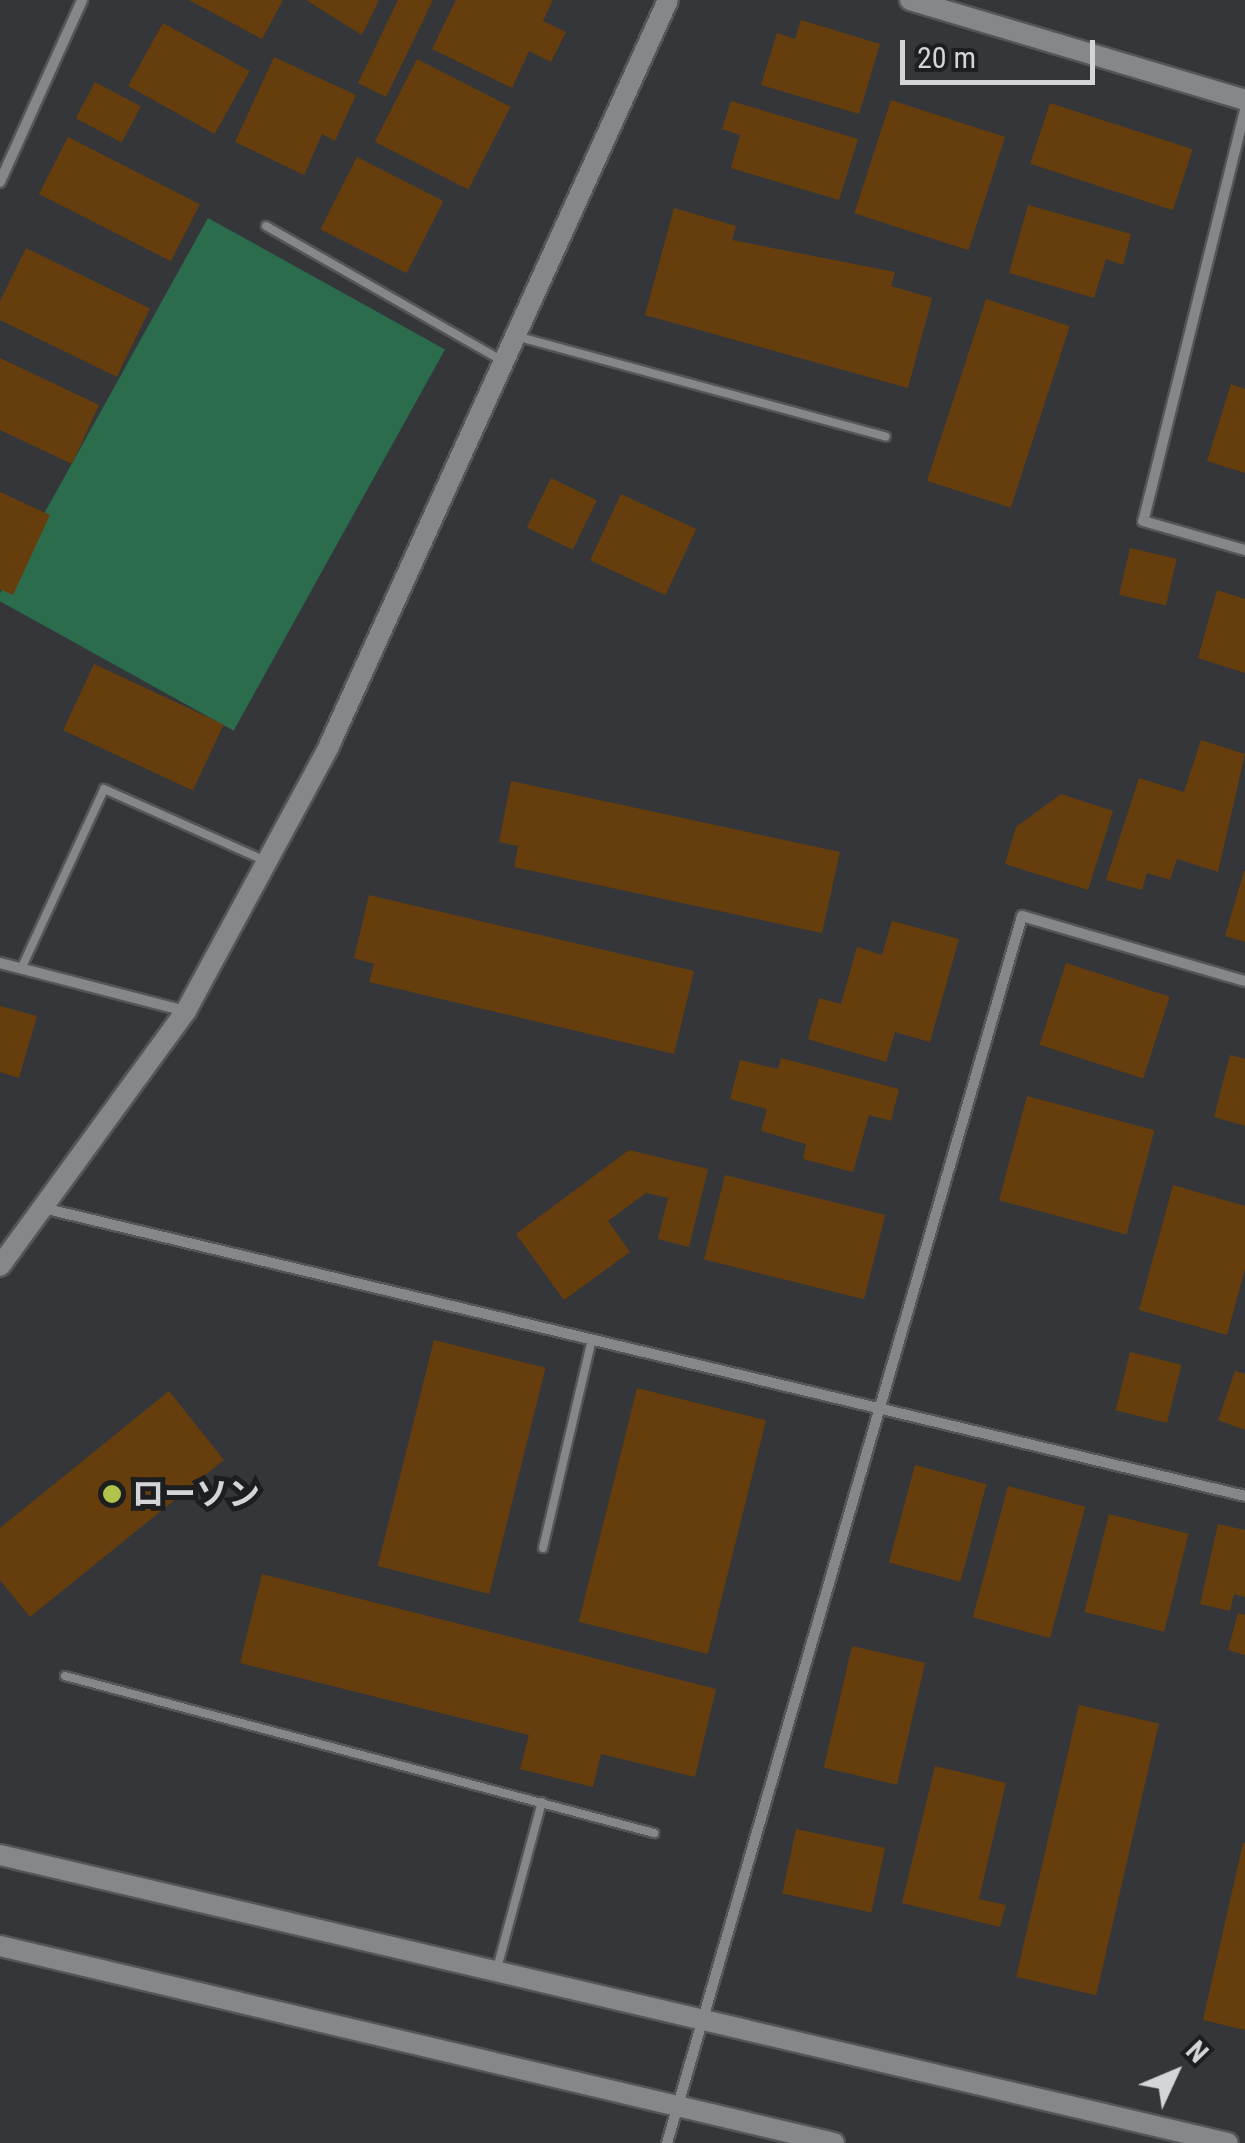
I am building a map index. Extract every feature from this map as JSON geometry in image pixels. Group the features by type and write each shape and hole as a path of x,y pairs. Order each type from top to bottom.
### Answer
{"street":[{"path":"0,182 82,0"},
{"path":"0,1266 47,1210 186,1011 267,861 504,362 668,0"},
{"path":"910,0 1245,100"},
{"path":"1245,110 1143,520 1245,550"},
{"path":"667,2143 1022,916 1245,981"},
{"path":"0,964 186,1011"},
{"path":"47,1210 1245,1496"},
{"path":"0,1855 495,1975 1228,2143"},
{"path":"0,1946 834,2143"}],"lane":[{"path":"266,226 504,362"},
{"path":"515,336 886,437"},
{"path":"21,969 104,789 267,861"},
{"path":"543,1548 592,1339"},
{"path":"65,1676 654,1832"},
{"path":"495,1975 542,1802"}],"green space":[{"path":"208,218 445,349 234,731 0,601 0,593"}],"building":[{"path":"189,0 283,0 262,39"},
{"path":"306,0 379,0 362,35"},
{"path":"398,0 433,0 386,97 358,83"},
{"path":"456,0 553,0 543,21 566,32 551,62 529,51 512,88 432,49"},
{"path":"801,20 880,44 859,114 761,85 777,33 795,39"},
{"path":"163,23 250,71 215,134 128,86"},
{"path":"274,57 356,95 335,141 322,134 304,175 235,142"},
{"path":"417,59 511,107 468,190 375,142"},
{"path":"95,82 141,106 122,143 76,118"},
{"path":"891,100 1005,137 968,250 854,213"},
{"path":"731,101 858,139 839,200 731,168 740,135 722,129"},
{"path":"1050,103 1193,149 1173,210 1030,164"},
{"path":"68,137 200,204 171,261 39,194"},
{"path":"357,157 443,201 407,273 320,229"},
{"path":"1028,205 1131,234 1123,265 1106,259 1094,298 1009,273"},
{"path":"674,208 736,226 732,240 895,272 891,286 932,298 908,388 645,315"},
{"path":"26,248 150,308 117,377 0,320 0,301"},
{"path":"986,299 1070,326 1011,508 927,481"},
{"path":"0,358 99,405 72,464 0,430"},
{"path":"1231,384 1245,389 1245,473 1207,461"},
{"path":"551,478 597,500 573,550 527,527"},
{"path":"0,492 50,515 13,595 0,589"},
{"path":"621,494 696,529 665,595 590,560"},
{"path":"1130,548 1177,559 1166,606 1119,595"},
{"path":"1217,590 1245,599 1245,673 1198,658"},
{"path":"94,664 224,724 193,791 63,730"},
{"path":"1201,740 1245,754 1218,872 1177,859 1170,880 1147,873 1142,890 1106,880 1139,778 1184,792"},
{"path":"511,781 840,852 822,933 514,867 518,846 499,842"},
{"path":"1061,794 1113,811 1088,890 1005,864 1016,827"},
{"path":"1245,871 1245,942 1225,936"},
{"path":"369,895 694,971 674,1054 369,982 374,964 354,958"},
{"path":"892,921 959,939 930,1042 895,1032 886,1062 808,1039 819,998 841,1004 857,947 882,955"},
{"path":"1066,963 1170,997 1143,1078 1039,1045"},
{"path":"0,1006 37,1016 19,1078 0,1072"},
{"path":"1230,1055 1245,1059 1245,1126 1214,1117"},
{"path":"781,1058 899,1089 891,1121 869,1115 853,1172 803,1159 806,1144 761,1131 767,1109 730,1099 740,1060 778,1069"},
{"path":"1027,1096 1155,1130 1127,1234 999,1200"},
{"path":"629,1150 708,1169 689,1247 658,1239 668,1198 646,1193 608,1221 630,1252 564,1300 516,1234"},
{"path":"725,1175 885,1215 864,1299 704,1259"},
{"path":"1173,1185 1245,1206 1245,1269 1227,1335 1139,1310"},
{"path":"434,1340 546,1368 489,1594 378,1566"},
{"path":"1130,1352 1181,1365 1167,1423 1115,1410"},
{"path":"1235,1371 1245,1374 1245,1430 1218,1420"},
{"path":"637,1388 766,1420 708,1654 579,1622"},
{"name":"ローソン","path":"169,1391 224,1460 30,1617 0,1580 0,1528"},
{"path":"915,1465 986,1484 960,1582 889,1563"},
{"path":"1008,1486 1085,1507 1050,1638 973,1617"},
{"path":"1109,1514 1189,1534 1164,1632 1085,1612"},
{"path":"1218,1524 1245,1530 1245,1597 1234,1594 1230,1611 1200,1604"},
{"path":"262,1574 716,1689 695,1777 601,1754 593,1787 520,1769 529,1735 240,1663"},
{"path":"1238,1613 1245,1615 1245,1655 1228,1650"},
{"path":"852,1646 925,1663 897,1785 824,1768"},
{"path":"1079,1705 1159,1723 1096,1995 1016,1977"},
{"path":"935,1766 1006,1783 979,1899 1006,1905 1000,1927 902,1903"},
{"path":"796,1829 885,1848 871,1912 782,1894"},
{"path":"1245,1843 1245,2030 1203,2020"}],"place":[{"name":"ローソン","path":"112,1494"}]}
